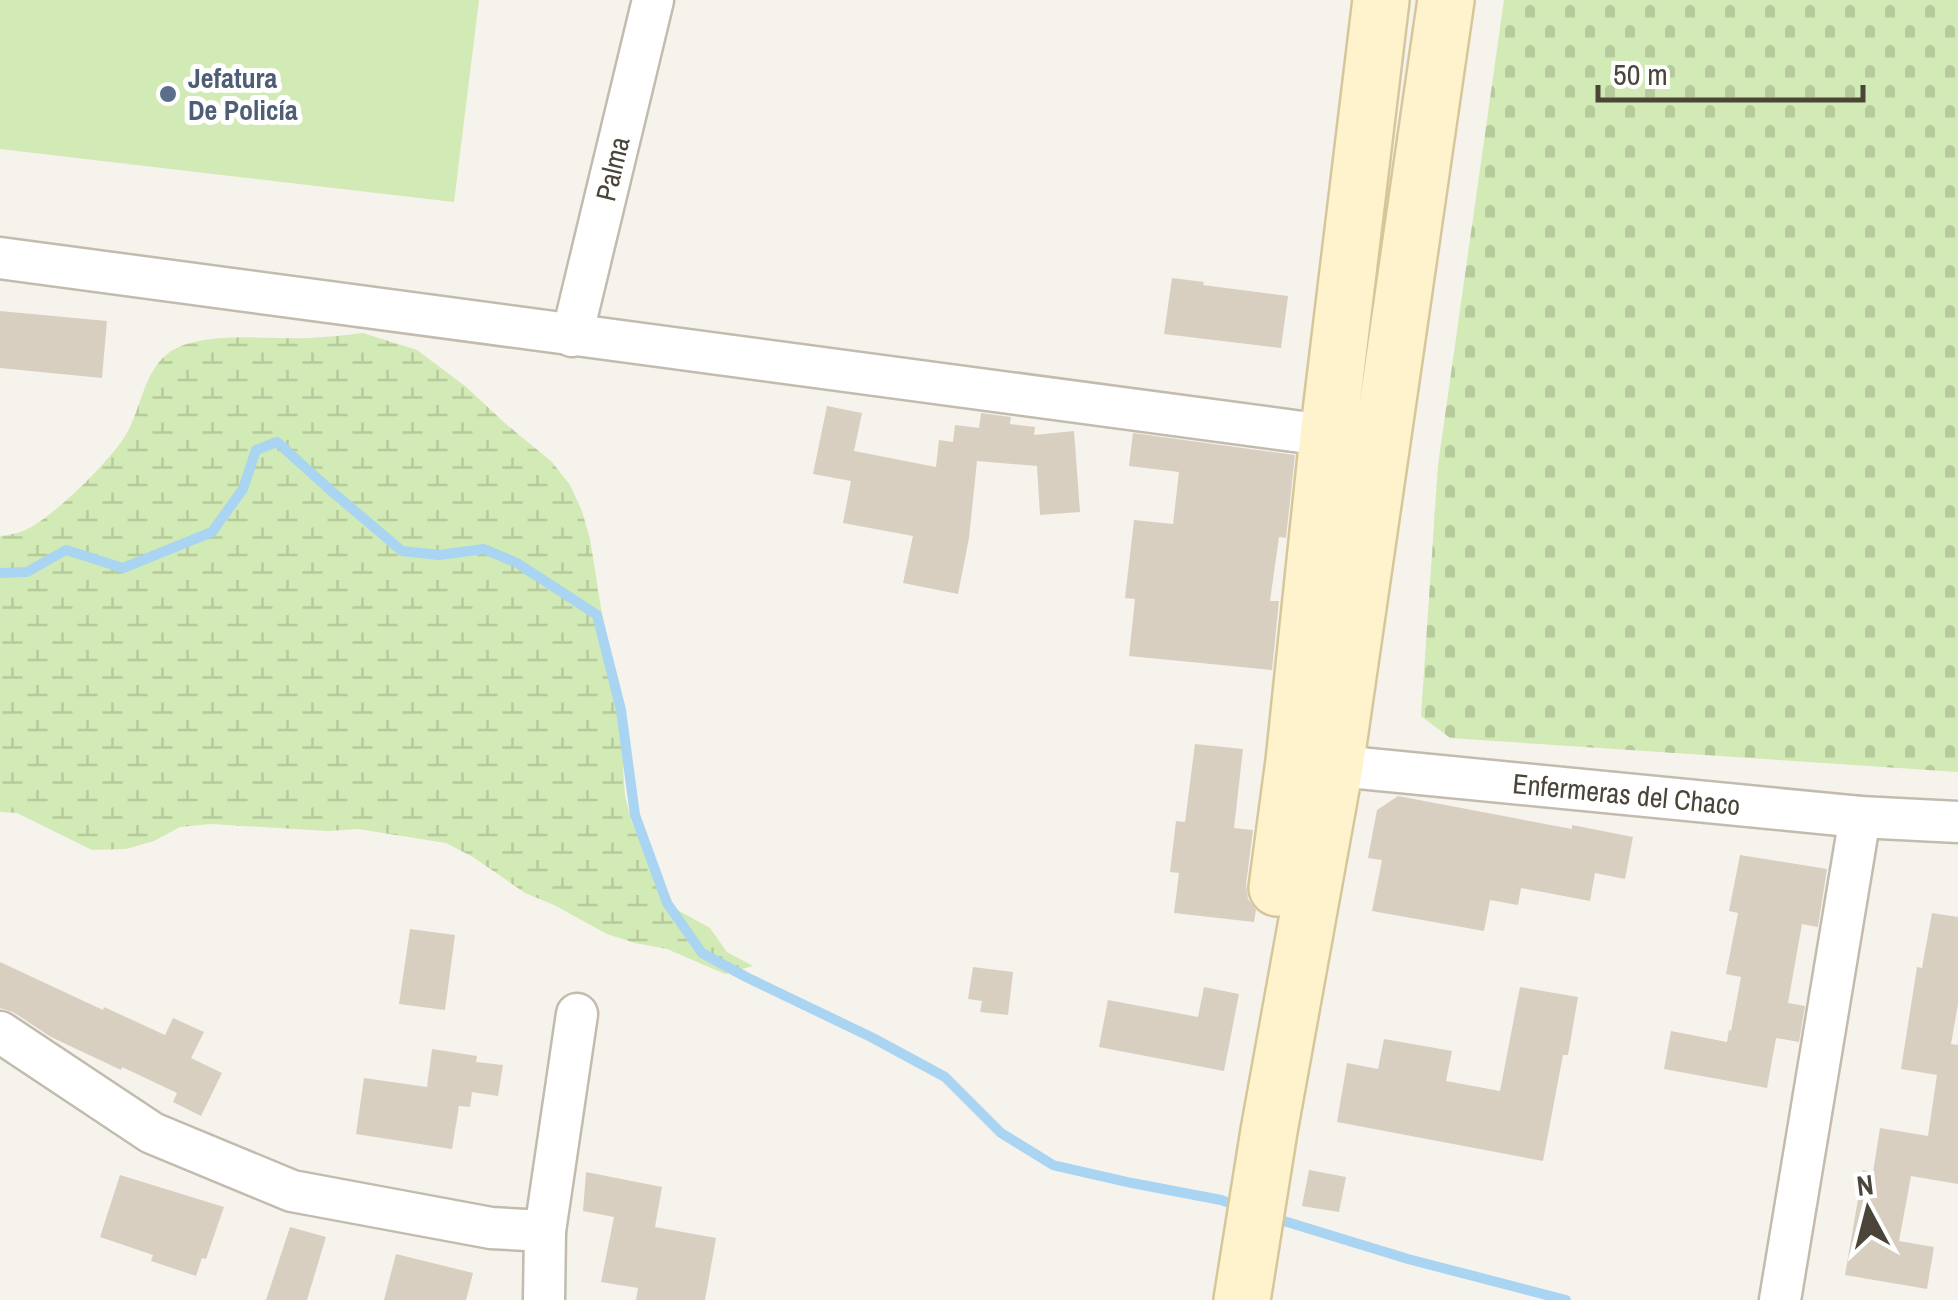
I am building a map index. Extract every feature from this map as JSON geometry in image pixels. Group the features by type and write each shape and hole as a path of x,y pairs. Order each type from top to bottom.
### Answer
{"main road":[{"path":"1228,1276 1252,1138 1282,859 1315,764 1355,440 1381,0"},
{"path":"1355,440 1446,0"}],"street":[{"name":"Palma","path":"572,336 653,0"},
{"path":"0,258 1355,440"},
{"name":"Enfermeras del Chaco","path":"1315,764 1860,817 1958,822"},
{"path":"1780,1300 1860,817"},
{"path":"544,1300 545,1231 577,1014"},
{"path":"0,1032 152,1134 292,1191 491,1228 545,1231"}],"green space":[{"path":"0,0 479,0 454,202 0,149"},
{"path":"1504,0 1958,0 1958,772 1450,738 1421,716 1438,465"},
{"path":"363,333 417,350 552,462 570,485 590,539 608,652 625,709 629,739 623,768 632,823 667,904 710,928 727,952 753,966 725,974 667,949 607,934 525,893 446,843 358,829 328,831 211,824 180,827 154,841 126,849 92,850 17,813 0,812 0,536 35,525 96,472 128,431 153,372 166,355 179,347 215,339"}],"building":[{"path":"1172,278 1288,296 1281,348 1164,334"},
{"path":"0,311 107,321 102,378 0,368"},
{"path":"827,406 862,413 854,451 936,467 939,440 953,442 955,425 979,428 981,413 1011,417 1010,424 1035,427 1034,435 1074,431 1080,512 1040,515 1037,466 977,461 958,594 903,583 913,536 843,523 851,481 813,474"},
{"path":"1133,433 1295,455 1286,538 1279,537 1270,601 1279,601 1272,670 1129,656 1135,599 1125,598 1134,520 1173,524 1179,472 1129,466"},
{"path":"1195,744 1243,749 1234,828 1253,830 1246,885 1248,899 1256,910 1254,922 1174,913 1179,873 1170,872 1176,821 1185,822"},
{"path":"1398,796 1633,837 1625,879 1595,873 1590,901 1521,888 1518,905 1490,900 1484,931 1372,911 1382,860 1368,858 1377,810"},
{"path":"1740,855 1827,869 1818,927 1802,924 1788,1003 1805,1006 1799,1042 1776,1038 1767,1088 1664,1069 1671,1031 1727,1042 1731,1031 1741,977 1726,974 1738,913 1729,911"},
{"path":"1932,913 1958,917 1958,1004 1951,1044 1958,1045 1958,1184 1911,1176 1899,1241 1934,1247 1927,1289 1845,1275 1863,1170 1873,1172 1880,1128 1928,1136 1937,1075 1901,1069 1917,967 1922,968"},
{"path":"410,929 455,935 445,1010 399,1004"},
{"path":"0,962 165,1035 173,1018 204,1032 191,1058 222,1073 201,1116 173,1102 177,1093 51,1037 0,1008"},
{"path":"973,967 1013,972 1008,1015 980,1012 982,1001 968,999"},
{"path":"1204,987 1239,994 1224,1071 1099,1047 1108,1000 1198,1017"},
{"path":"1520,987 1578,997 1543,1161 1337,1122 1347,1063 1378,1069 1384,1039 1452,1051 1446,1081 1500,1091"},
{"path":"432,1049 477,1056 476,1062 503,1065 498,1096 472,1092 470,1107 459,1106 452,1149 356,1134 364,1078 427,1087"},
{"path":"1309,1170 1346,1177 1339,1212 1302,1206"},
{"path":"586,1172 662,1187 655,1227 716,1238 705,1300 636,1300 638,1288 601,1282 614,1217 583,1211"},
{"path":"120,1175 224,1207 196,1276 151,1261 153,1255 100,1237"},
{"path":"290,1227 326,1237 307,1300 266,1300"},
{"path":"396,1254 473,1273 466,1300 384,1300"}],"waterway":[{"path":"0,573 27,572 66,550 123,568 212,532 243,489 256,450 277,442 402,551 439,555 484,549 517,563 597,615 621,710 635,815 667,903 702,953 945,1077 1001,1133 1053,1165 1238,1206"},
{"path":"1274,1218 1408,1259 1566,1300"}],"place":[{"name":"Jefatura De Policía","path":"168,94"}]}
